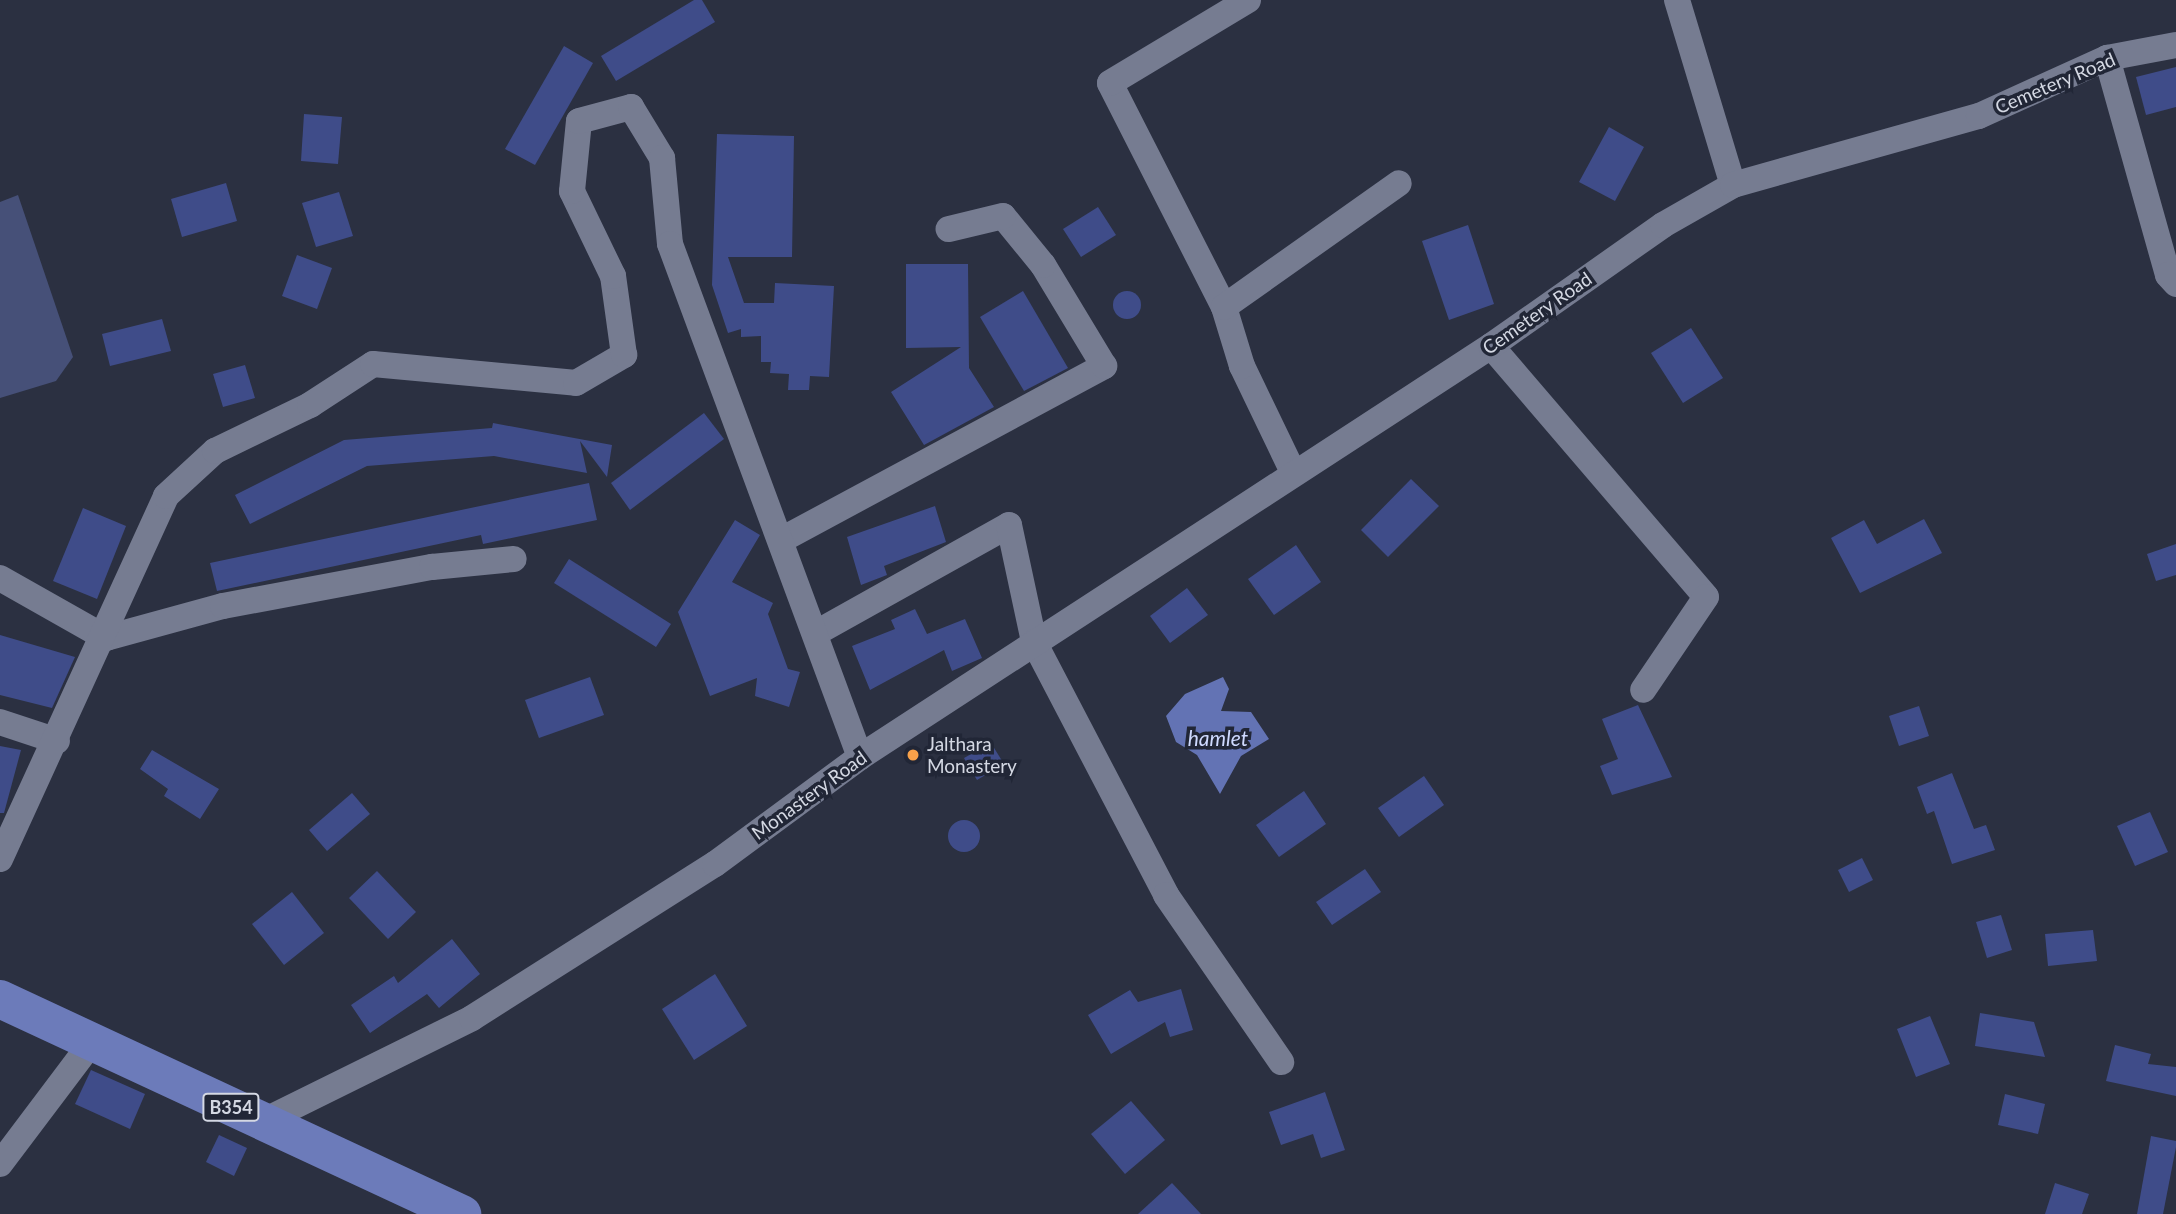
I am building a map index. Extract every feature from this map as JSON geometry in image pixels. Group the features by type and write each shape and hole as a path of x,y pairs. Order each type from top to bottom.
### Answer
{"main road":[{"name":"B354","path":"0,999 462,1214"}],"street":[{"path":"1248,0 1110,83 1224,307 1242,366 1293,472"},
{"path":"1677,0 1732,186"},
{"name":"Cemetery Road","path":"1340,441 1491,346 1662,225 1732,186 1979,116 2107,58 2176,45"},
{"path":"2107,58 2168,275 2176,284"},
{"path":"0,859 106,638 166,496 215,452 310,405 373,364 576,383 624,355 613,276 572,191 579,121 631,107 662,158 670,244 746,460 783,539 860,757"},
{"path":"1224,307 1399,183"},
{"path":"783,539 1104,366 1043,265 1003,216 949,229"},
{"path":"1491,346 1706,597 1643,690"},
{"name":"Monastery Road","path":"262,1122 472,1018 715,864 860,757 1340,441"},
{"path":"816,633 1009,525 1034,642 1166,895 1281,1062"},
{"path":"0,578 106,638 236,604 432,566 514,559"},
{"path":"0,722 57,741"},
{"path":"0,1164 92,1042"}],"shaded area":[{"path":"18,195 73,357 56,381 0,398 0,202"}],"water":[{"name":"hamlet","path":"1223,677 1229,689 1221,711 1251,712 1269,739 1241,756 1220,794 1197,755 1176,742 1166,716 1185,694"}],"building":[{"path":"694,0 702,0 715,22 616,81 601,56"},
{"path":"564,46 593,63 535,165 505,149"},
{"path":"2176,67 2176,107 2146,115 2136,77"},
{"path":"304,114 342,117 338,164 301,161"},
{"path":"1609,127 1644,147 1615,201 1579,182"},
{"path":"717,134 794,136 792,257 728,257 744,303 774,303 775,283 834,286 829,377 810,376 809,390 788,390 789,374 770,373 771,362 761,362 761,336 741,337 741,329 728,333 712,285"},
{"path":"226,183 237,221 182,237 171,199"},
{"path":"339,192 353,236 316,247 302,203"},
{"path":"1098,207 1116,235 1081,257 1063,229"},
{"path":"1468,225 1494,304 1449,320 1422,241"},
{"path":"297,255 332,268 317,309 282,296"},
{"path":"906,264 968,264 969,368 994,407 924,445 891,392 961,347 906,348"},
{"path":"1023,291 1068,368 1024,391 980,317"},
{"path":"1127,291 1137,295 1141,305 1137,315 1127,319 1117,315 1113,305 1117,295"},
{"path":"162,319 171,351 110,366 102,334"},
{"path":"1691,328 1723,378 1683,403 1651,353"},
{"path":"245,365 255,398 223,407 213,374"},
{"path":"704,413 724,439 630,510 611,483"},
{"path":"493,423 612,445 607,477 580,441 587,473 494,456 367,466 250,524 235,495 344,440 492,428"},
{"path":"1411,479 1439,506 1388,557 1361,530"},
{"path":"589,483 597,520 483,544 481,535 217,591 210,563"},
{"path":"935,506 946,542 884,566 887,575 861,585 847,537"},
{"path":"83,508 126,526 97,599 53,581"},
{"path":"1924,519 1942,553 1860,593 1831,538 1864,520 1877,544"},
{"path":"735,520 760,535 732,582 773,603 768,614 788,669 800,672 789,707 755,696 757,678 710,696 678,612"},
{"path":"2176,544 2176,575 2156,581 2147,554"},
{"path":"1296,545 1321,582 1274,615 1248,579"},
{"path":"569,559 671,624 656,647 554,583"},
{"path":"1187,588 1208,615 1170,643 1150,616"},
{"path":"915,609 927,634 965,619 982,658 952,671 944,650 870,690 852,646 895,629 891,620"},
{"path":"0,635 75,657 52,708 0,695"},
{"path":"590,677 604,715 539,738 525,700"},
{"path":"1638,705 1672,777 1612,795 1600,766 1618,759 1602,719"},
{"path":"1919,706 1929,736 1899,746 1889,716"},
{"path":"991,743 1004,764 977,780 964,758"},
{"path":"0,746 21,750 4,813 0,813"},
{"path":"152,750 219,789 200,819 164,796 168,789 140,769"},
{"path":"1952,773 1974,829 1986,825 1995,850 1952,864 1934,811 1927,814 1917,787"},
{"path":"1424,776 1444,805 1399,837 1378,808"},
{"path":"1304,791 1326,824 1279,857 1256,825"},
{"path":"352,793 370,814 327,851 309,830"},
{"path":"2150,812 2168,852 2135,866 2117,826"},
{"path":"964,820 976,824 980,836 976,848 964,852 952,848 948,836 952,824"},
{"path":"1862,858 1873,880 1849,892 1838,870"},
{"path":"1365,869 1381,892 1332,925 1316,902"},
{"path":"377,871 416,912 388,939 349,898"},
{"path":"292,892 324,933 284,965 252,924"},
{"path":"2001,915 2012,950 1987,958 1976,922"},
{"path":"2093,930 2097,961 2048,966 2045,934"},
{"path":"452,939 480,974 439,1008 427,994 370,1033 351,1005 394,976 398,983"},
{"path":"715,974 747,1026 694,1060 662,1009"},
{"path":"1181,989 1193,1030 1170,1037 1165,1022 1111,1054 1088,1015 1130,990 1138,1002"},
{"path":"1980,1013 2034,1022 2045,1057 1975,1046"},
{"path":"1930,1016 1950,1064 1916,1077 1897,1029"},
{"path":"2115,1045 2151,1054 2148,1064 2176,1067 2176,1096 2106,1081"},
{"path":"91,1070 145,1094 130,1129 75,1104"},
{"path":"1325,1092 1345,1150 1321,1158 1313,1134 1281,1145 1269,1112"},
{"path":"2005,1094 2045,1104 2038,1134 1998,1125"},
{"path":"1131,1101 1165,1140 1125,1174 1091,1134"},
{"path":"219,1135 247,1148 234,1176 206,1162"},
{"path":"2151,1136 2176,1141 2176,1147 2163,1214 2137,1214"},
{"path":"1172,1183 1201,1214 1138,1214"},
{"path":"2055,1183 2089,1194 2082,1214 2045,1214"}],"place":[{"name":"Jalthara Monastery","path":"913,755"}]}
